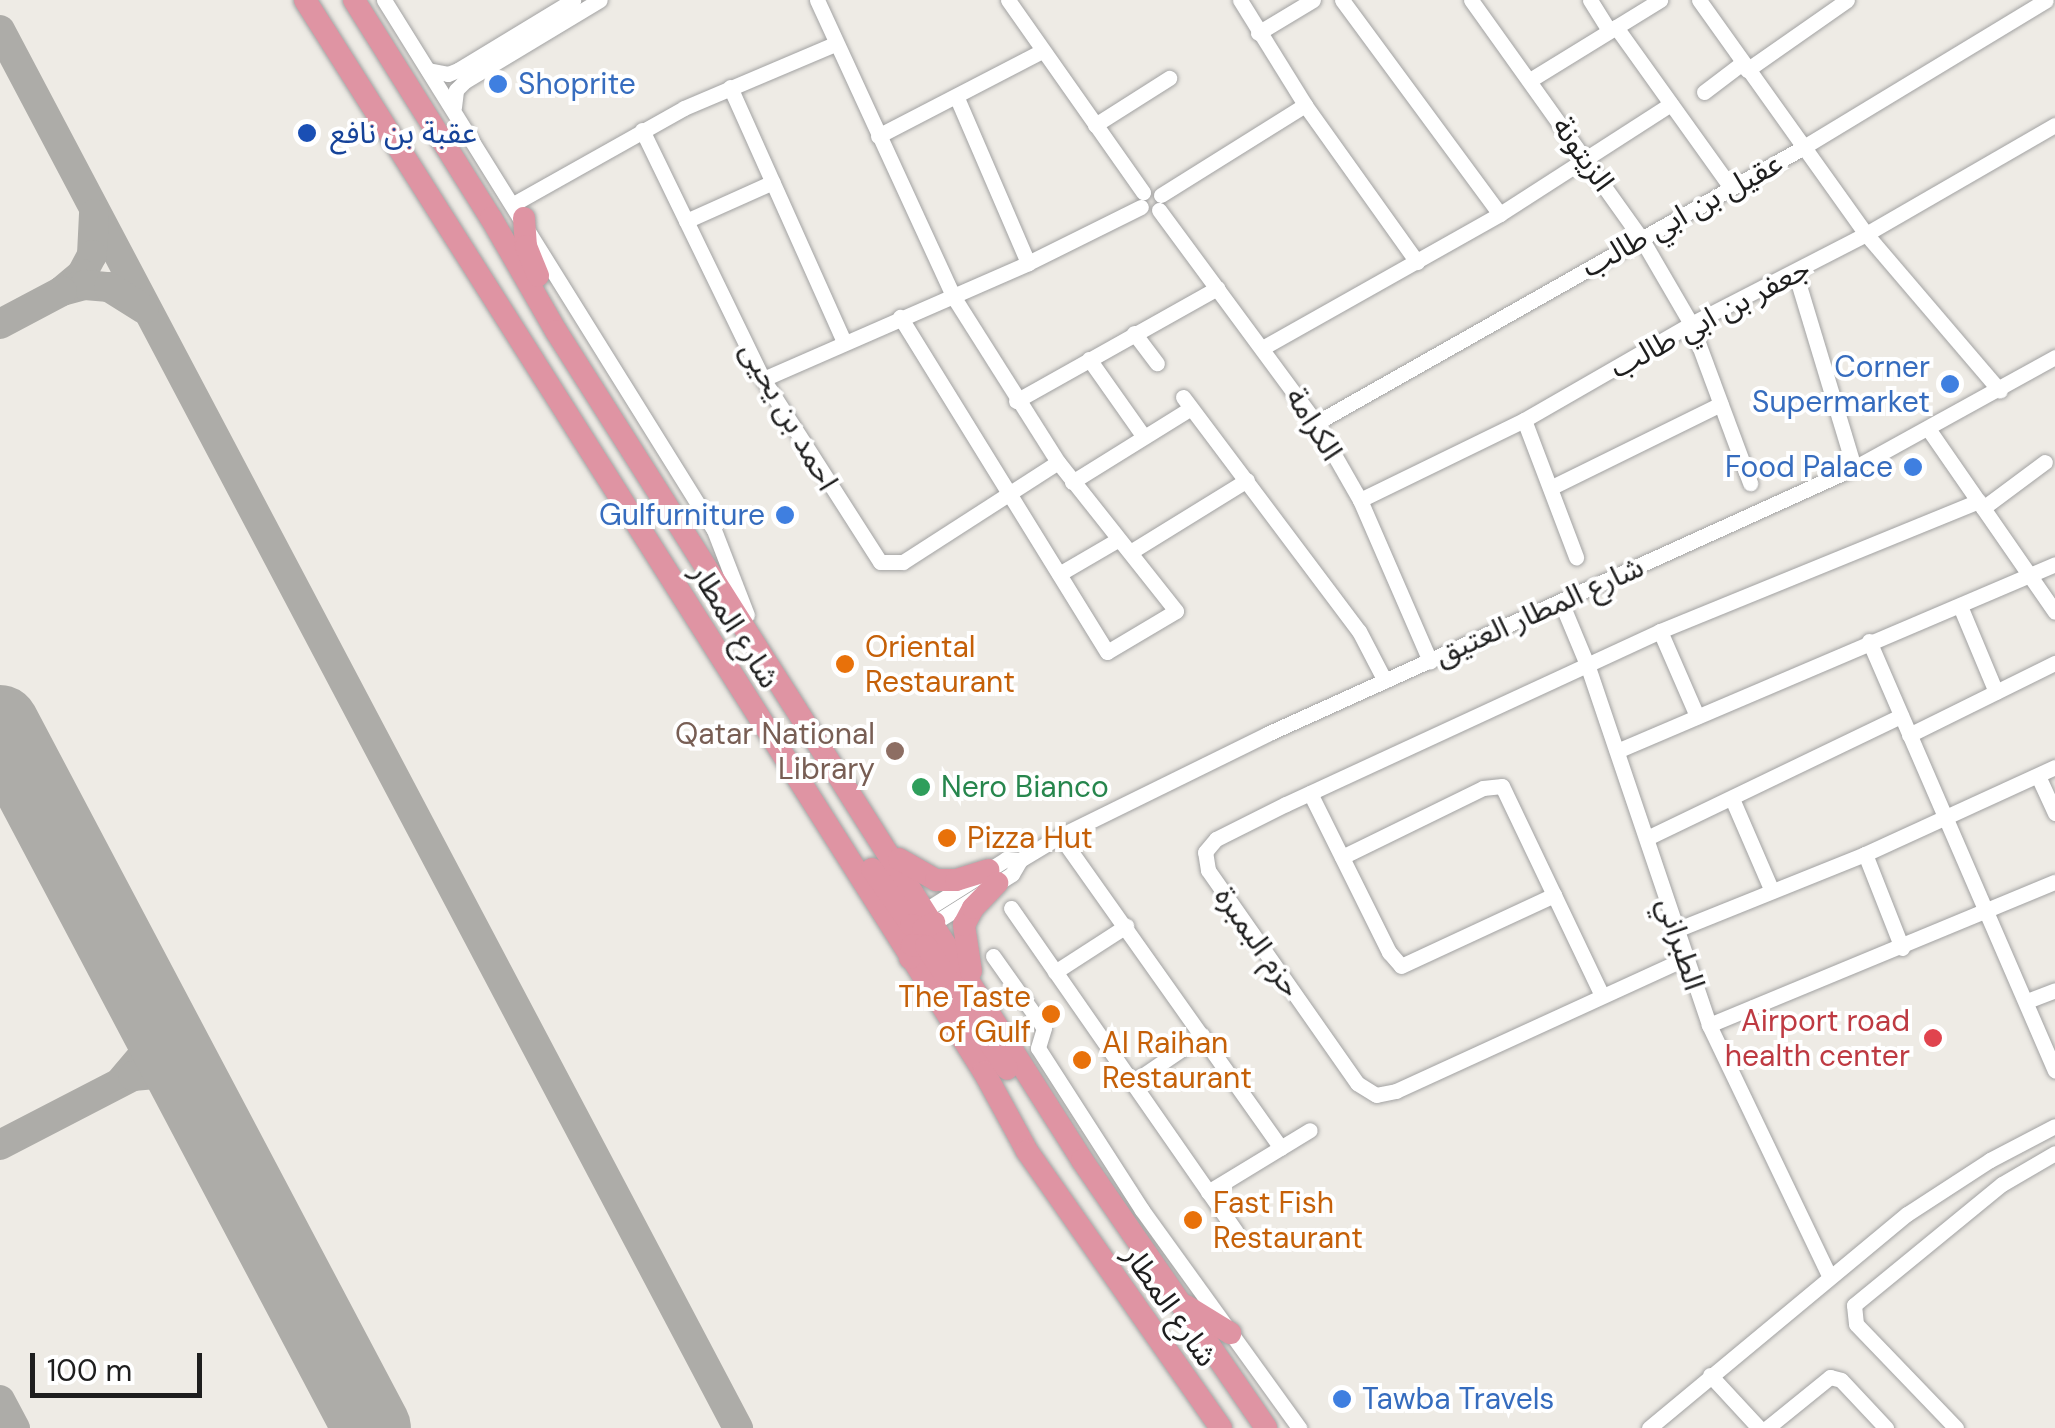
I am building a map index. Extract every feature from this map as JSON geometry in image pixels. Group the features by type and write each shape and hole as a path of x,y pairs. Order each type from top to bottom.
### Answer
{"highway":[{"name":"شارع المطار","path":"305,0 731,677 790,744 915,921 977,994 1082,1160 1266,1428"},
{"name":"شارع المطار","path":"354,0 878,840 915,921 910,958 984,1072 1027,1151 1221,1428"},
{"path":"520,211 529,255 562,335"},
{"path":"878,840 904,864 930,878 948,881 992,877"},
{"path":"977,994 963,931 992,877"},
{"path":"910,958 912,945 926,946 1022,1092 1082,1160"},
{"path":"1178,1300 1230,1334"}],"street":[{"name":"شارع المطار","path":"384,0 520,211 726,552 730,580 752,624 750,638"},
{"path":"428,70 448,74 458,70 573,0"},
{"path":"817,0 954,296 1016,401 1072,482 1132,551 1176,611 1106,652 900,317"},
{"path":"1008,0 1142,200"},
{"path":"1240,0 1305,105 1418,262"},
{"path":"1258,33 1312,0"},
{"path":"1342,0 1500,214"},
{"name":"الزيتونة","path":"1471,0 1586,158 1691,324 1750,483"},
{"path":"1590,0 1730,186"},
{"path":"1530,80 1660,0"},
{"path":"1699,0 1866,234 2000,391"},
{"path":"1704,92 1847,0"},
{"name":"عقيل بن ابي طالب","path":"1316,423 1802,148 2046,0"},
{"path":"454,108 459,84 595,1"},
{"path":"520,211 642,130 836,44"},
{"path":"878,136 1042,51"},
{"path":"1096,126 1169,78"},
{"path":"730,88 844,342"},
{"path":"957,98 1028,263"},
{"path":"1264,347 1500,214 1671,104"},
{"path":"763,380 1028,263 1142,200 1160,202 1305,105"},
{"name":"جعفر بن ابي طالب","path":"1360,500 1524,420 1691,324 1866,234 2055,125"},
{"name":"احمد بن يحيى","path":"642,130 763,380 880,562 902,562 1008,493"},
{"path":"686,221 772,182"},
{"name":"الكرامة","path":"1160,202 1316,423 1360,500 1430,660"},
{"path":"1795,272 1854,468"},
{"path":"1016,401 1218,288"},
{"path":"1134,334 1157,363"},
{"name":"شارع المطار العتيق","path":"915,921 992,877 1012,874 1020,860 1060,836 1430,660 1854,468 2000,391 2055,357"},
{"path":"1089,359 1144,436"},
{"path":"1072,482 1144,436 1187,402 1359,632 1385,681"},
{"path":"1552,487 1721,404"},
{"path":"1524,420 1576,558"},
{"path":"1928,430 2055,612"},
{"path":"1008,493 1058,462"},
{"name":"حزم البمبرة","path":"1684,959 1386,1095 1364,1090 1205,860 1216,838 1310,793 1660,631 1981,504 2045,462"},
{"path":"1132,551 1247,480"},
{"path":"1059,574 1119,539"},
{"path":"1617,751 2055,564"},
{"name":"الطبراني","path":"1561,602 1588,667 1709,1025 1830,1275"},
{"path":"1960,606 1996,692"},
{"path":"1660,631 1697,716"},
{"path":"1869,641 2055,1070"},
{"path":"1909,734 2055,663"},
{"path":"1647,838 1733,801 1901,716"},
{"path":"1676,930 1864,854 2055,767"},
{"path":"2038,776 2055,813"},
{"path":"1342,857 1496,784 1508,795 1601,994"},
{"path":"1310,793 1389,952 1400,966 1554,895"},
{"path":"1733,801 1772,891"},
{"path":"1060,836 1281,1148"},
{"path":"1864,854 1902,948"},
{"path":"1709,1025 2055,882"},
{"path":"1010,908 1236,1232"},
{"path":"1055,972 1126,926"},
{"name":"شارع المطار","path":"994,956 1044,1028 1038,1048 1142,1210 1299,1428"},
{"path":"2027,1001 2055,990"},
{"path":"1132,1083 1202,1035"},
{"path":"1648,1428 1830,1275 1934,1196 2055,1126"},
{"path":"1208,1192 1310,1130"},
{"path":"1956,1428 1856,1324 1852,1311 1862,1295 2002,1184 2055,1153"},
{"path":"1934,1196 1955,1222"},
{"path":"1710,1375 1759,1428"},
{"path":"1767,1428 1830,1377 1840,1380 1886,1428"}],"taxiway":[{"path":"0,30 738,1428"},
{"path":"94,214 92,255 82,274 62,291 85,285 109,287 144,309"},
{"path":"0,324 62,291"},
{"path":"122,1080 149,1048 153,1027 150,1007"},
{"path":"0,1145 133,1076 155,1074 176,1079 201,1101"},
{"path":"0,1400 15,1428"}],"runway":[{"path":"0,724 372,1428"}],"place":[{"name":"Shoprite","path":"498,84"},
{"name":"عقبة بن نافع","path":"307,133"},
{"name":"Corner Supermarket","path":"1950,384"},
{"name":"Food Palace","path":"1913,467"},
{"name":"Gulfurniture","path":"785,515"},
{"name":"Oriental Restaurant","path":"845,664"},
{"name":"Qatar National Library","path":"895,751"},
{"name":"Nero Bianco","path":"921,787"},
{"name":"Pizza Hut","path":"947,838"},
{"name":"The Taste of Gulf","path":"1051,1014"},
{"name":"Airport road health center","path":"1933,1038"},
{"name":"Al Raihan Restaurant","path":"1082,1060"},
{"name":"Fast Fish Restaurant","path":"1193,1220"},
{"name":"Tawba Travels","path":"1342,1399"}]}
